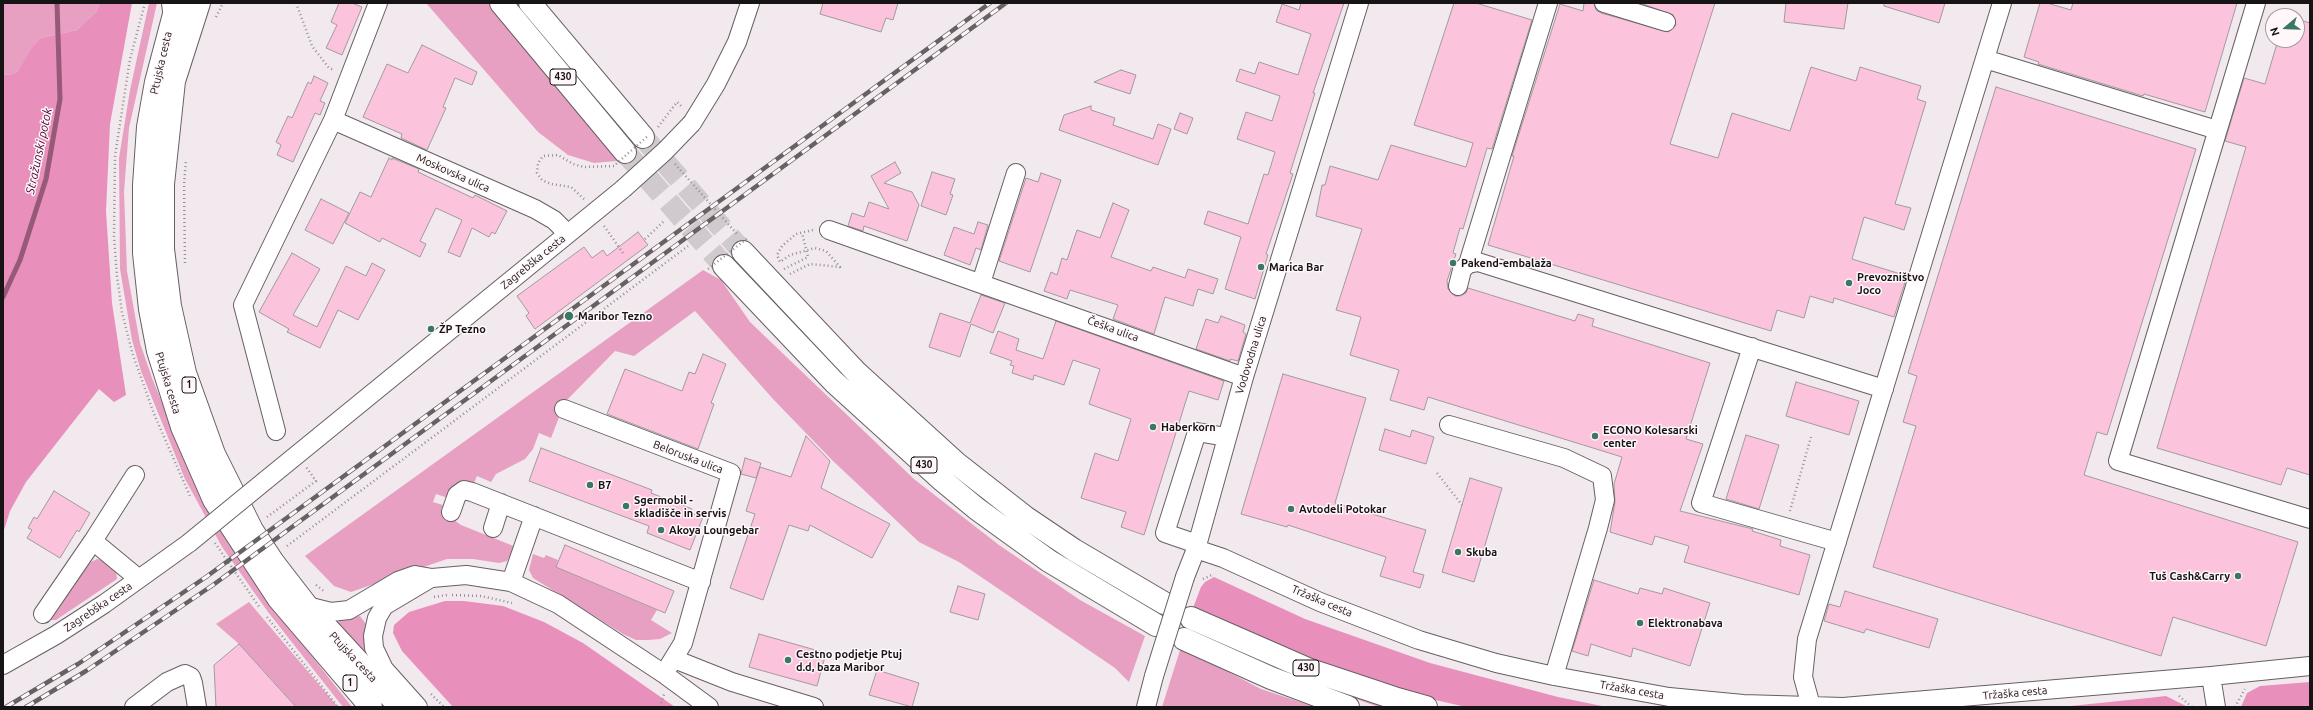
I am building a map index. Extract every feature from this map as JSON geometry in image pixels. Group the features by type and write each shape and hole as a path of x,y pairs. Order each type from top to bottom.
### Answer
{"main road":[{"name":"Ptujska cesta","path":"199,3 174,81 163,184 163,249 170,306 185,373 214,454 252,530 273,562 307,606 400,707"},
{"name":"430","path":"501,3 621,158"},
{"name":"430","path":"530,3 648,137"},
{"name":"Ptujska cesta","path":"175,6 164,44 152,104 144,185 144,253 150,309 158,351 182,427 214,500 278,598 371,707"},
{"name":"430","path":"749,244 857,373 956,463 1019,512 1062,541 1111,573 1164,603"},
{"name":"430","path":"716,267 834,382 942,480 977,509 1050,561 1156,625"},
{"name":"430","path":"1191,618 1310,670 1426,707"},
{"name":"430","path":"1184,639 1272,678 1348,707"}],"street":[{"path":"276,430 243,305 334,120 378,3"},
{"name":"Zagrebška cesta","path":"3,665 56,635 139,579 189,542 623,189 665,151 688,115 716,84 737,42 750,3"},
{"name":"Vodovodna ulica","path":"1146,707 1154,676 1196,546 1244,376 1359,3"},
{"path":"1458,286 1462,270 1468,264 1548,3"},
{"path":"1604,3 1666,22"},
{"path":"1811,706 1803,677 1807,639 2002,3"},
{"path":"2256,3 2118,461 2310,519"},
{"path":"1985,60 2217,130"},
{"name":"Moskovska ulica","path":"334,120 535,209 554,220 568,234"},
{"path":"981,283 1016,174"},
{"name":"Češka ulica","path":"829,230 1244,376"},
{"path":"1468,264 1478,262 1884,389"},
{"path":"1752,347 1702,503 1837,542"},
{"name":"Beloruska ulica","path":"564,410 731,473 683,643 663,682"},
{"path":"1449,425 1564,458 1602,476 1605,500 1554,676"},
{"name":"Tržaška cesta","path":"1226,437 1197,432 1165,533 1320,602 1419,640 1496,663 1554,676 1669,697 1743,704 1843,707 2211,676 2310,666"},
{"path":"43,614 93,542 135,475"},
{"path":"451,512 457,495 464,490 501,503 701,582"},
{"path":"493,528 501,503"},
{"path":"511,582 534,516"},
{"path":"93,542 139,579"},
{"path":"307,606 331,612 349,610 398,581 415,575 432,578 466,575 511,582 558,604 663,682 709,707"},
{"name":"Ptujska cesta","path":"418,707 395,684 378,659 374,648 374,626 384,606 432,578"},
{"path":"674,659 732,682 814,707"},
{"path":"134,707 167,682 185,674 191,677 197,707"},
{"path":"2211,676 2216,706"}],"path":[{"path":"213,24 223,3"},
{"path":"296,3 312,46 329,68 349,78"},
{"path":"666,114 677,102 688,115"},
{"path":"588,202 571,188 551,184 542,180 537,173 538,164 543,156 558,155 573,164 584,167 612,168 621,158 648,137"},
{"path":"186,267 184,185 187,154"},
{"path":"673,162 738,236 749,244 716,267"},
{"path":"645,239 665,220"},
{"path":"602,222 623,253"},
{"path":"786,277 794,270 810,264 840,266 826,251 815,248 790,255 780,262 778,255 782,246 796,234 829,230"},
{"path":"781,272 787,266 808,258 802,233"},
{"path":"287,546 688,246"},
{"path":"1786,527 1811,437"},
{"path":"267,517 316,480 306,467"},
{"path":"1437,473 1462,505"},
{"path":"263,510 271,522"},
{"path":"283,540 291,551"},
{"path":"311,579 328,594"},
{"path":"430,598 465,595 519,605"},
{"path":"660,707 665,692 663,682"},
{"path":"429,692 444,707"},
{"path":"665,692 670,696"},
{"path":"2235,707 2241,695"}],"shaded area":[{"path":"3,3 100,3 96,12 77,30 41,38 18,71 10,75 3,74"},
{"path":"100,3 132,3 110,124 106,211 112,303 126,395 114,402 99,389 26,482 10,511 3,533 3,74 10,75 18,71 32,48 41,38 77,30 96,12"},
{"path":"149,3 157,3 129,128 124,192 127,271 140,343 152,378 183,454 202,496 228,542 273,607 352,707 343,707 268,612 222,547 185,479 141,371 132,340 120,269 119,158 130,90"},
{"path":"426,3 491,3 622,156 616,161 594,163 568,155 538,132"},
{"path":"703,270 721,280 750,322 914,479 999,545 1080,600 1145,636 1129,682 1115,668 959,562 919,542 832,460 773,399 695,311 634,356 615,351 565,402 551,438 539,433 533,449 525,459 496,474 491,482 477,476 474,483 465,481 453,486 448,498 436,494 433,502 443,505 441,510 461,525 516,547 507,561 499,563 473,559 447,559 351,592 334,586 305,556"},
{"path":"533,554 544,558 546,555 558,560 556,567 657,610 651,620 672,633 660,639 648,640 636,640 623,634 533,578 529,570"},
{"path":"97,559 103,560 116,571 117,579 56,620 51,620 86,568 91,562"},
{"path":"1214,577 1305,619 1430,663 1558,697 1607,707 1466,707 1418,696 1333,668 1193,608 1201,587 1205,582"},
{"path":"445,601 464,601 503,606 544,622 583,643 675,707 453,707 402,651 393,633 394,625 409,612"},
{"path":"249,602 338,707 296,707 239,644 216,624"},
{"path":"360,616 366,624 364,652 336,624 341,620"},
{"path":"1188,625 1395,707 1379,707 1295,678 1186,630"},
{"path":"1181,647 1261,689 1315,707 1162,707"},
{"path":"2310,682 2310,707 2241,707 2247,693 2260,686"},
{"path":"2166,696 2188,707 2061,707 2148,698"}],"building":[{"path":"339,3 352,3 362,7 342,55 326,48 337,25 331,22"},
{"path":"823,3 898,3 893,20 886,18 881,32 820,14"},
{"path":"1301,3 1344,3 1313,93 1315,93 1290,173 1293,174 1266,254 1268,255 1255,299 1225,289 1241,237 1204,224 1208,211 1248,224 1264,174 1268,175 1275,152 1237,139 1246,112 1272,121 1280,96 1236,81 1240,69 1255,74 1259,62 1298,75 1311,34 1276,22 1282,4 1299,10"},
{"path":"1454,3 1476,3 1532,20 1492,149 1487,148 1463,229 1460,228 1453,253 1456,254 1447,281 1448,289 1455,296 1460,296 1466,293 1468,288 1575,321 1578,314 1594,319 1592,326 1710,363 1686,439 1703,444 1680,511 1753,529 1752,531 1781,540 1780,546 1810,555 1799,595 1684,562 1689,546 1655,536 1652,545 1610,532 1615,502 1614,484 1622,457 1428,397 1424,410 1390,400 1399,370 1350,355 1361,317 1336,310 1362,229 1316,216 1322,185 1325,185 1330,166 1378,180 1391,145 1466,167 1473,143 1414,125"},
{"path":"1584,3 1594,3 1596,10 1601,13 1668,32 1676,25 1673,15 1640,3 1715,3 1670,144 1718,158 1732,113 1790,131 1811,67 1856,81 1860,67 1921,86 1917,99 1926,102 1895,204 1911,208 1904,230 1864,217 1852,259 1907,276 1894,317 1834,298 1833,303 1810,296 1804,318 1777,310 1771,331 1488,245 1514,156 1512,156 1560,4 1583,11"},
{"path":"1786,3 1848,3 1844,29 1784,22"},
{"path":"1884,3 1945,3 1939,23 1884,6"},
{"path":"2040,3 2047,3 2071,10 2073,3 2237,3 2205,112 2144,94 2143,96 2038,64 2039,62 2024,57"},
{"path":"2305,21 2310,23 2310,475 2287,468 2281,485 2157,448 2246,147 2225,141 2244,78 2265,84 2276,48 2305,48"},
{"path":"422,45 477,72 472,85 455,78 443,107 446,108 427,150 401,138 402,134 363,117 387,64 408,73"},
{"path":"1121,70 1136,75 1130,94 1094,82"},
{"path":"314,76 328,83 320,101 325,103 320,115 315,113 293,162 277,155 281,145 276,142 288,116 292,118 308,82 311,84"},
{"path":"1996,87 2196,149 2107,435 2097,432 2084,475 2298,542 2266,646 2173,617 2161,656 1873,567 1916,426 1903,422 1917,376 1908,373"},
{"path":"1091,106 1091,110 1115,118 1113,125 1153,139 1158,124 1171,129 1158,165 1059,130 1064,115"},
{"path":"1180,113 1193,118 1187,134 1174,129"},
{"path":"389,158 419,169 418,172 473,198 475,195 507,211 495,234 492,232 489,237 472,228 460,257 448,252 462,220 436,208 420,241 426,244 420,257 382,238 380,242 345,223 360,192 371,197"},
{"path":"895,162 901,173 884,183 912,192 919,205 907,241 864,226 863,231 848,226 852,213 864,217 869,202 889,209 871,176"},
{"path":"932,172 955,179 950,194 953,195 946,215 921,206"},
{"path":"1041,173 1061,180 1030,272 999,261 1026,178 1038,182"},
{"path":"321,199 349,213 333,244 305,230"},
{"path":"1113,203 1129,210 1111,257 1151,271 1153,267 1185,278 1188,269 1218,279 1213,294 1198,289 1193,306 1165,297 1154,334 1113,319 1118,305 1070,290 1067,299 1044,291 1051,272 1057,275 1062,258 1067,260 1077,230 1100,238"},
{"path":"978,222 988,225 981,250 976,248 970,265 944,255 954,227 974,234"},
{"path":"638,232 648,245 535,329 526,316 529,313 517,296 584,247 592,258 603,250 607,256"},
{"path":"292,253 320,269 293,315 317,327 346,266 366,276 372,263 385,270 358,320 338,310 320,348 287,332 289,329 259,312"},
{"path":"981,295 1005,303 993,333 971,324 960,357 929,347 940,313 970,323"},
{"path":"1221,316 1245,325 1243,332 1246,334 1238,361 1230,359 1230,361 1196,349 1206,319 1218,323"},
{"path":"1056,321 1224,381 1218,400 1189,391 1144,535 1121,527 1126,512 1081,498 1095,453 1118,461 1131,419 1089,404 1100,369 1073,360 1064,385 1034,375 1033,380 1012,373 1014,366 1010,365 1012,361 990,353 998,331 1019,339 1016,350 1043,359"},
{"path":"703,354 726,364 711,403 714,404 698,449 607,414 625,369 682,391 689,372 695,374"},
{"path":"1283,374 1366,398 1335,503 1426,530 1413,572 1424,575 1420,588 1380,576 1386,557 1288,525 1287,527 1241,514"},
{"path":"1796,382 1859,401 1849,435 1786,416"},
{"path":"1385,429 1410,437 1412,430 1434,437 1426,464 1379,450"},
{"path":"1746,435 1779,445 1759,509 1726,499"},
{"path":"806,436 830,461 821,488 890,524 872,558 810,525 808,531 789,525 763,600 730,588 755,514 746,511 760,467 791,477"},
{"name":"B7","path":"541,448 652,490 651,493 692,509 691,513 703,517 690,550 647,533 649,526 529,481"},
{"path":"745,458 761,463 756,478 741,474"},
{"path":"1470,478 1502,488 1474,582 1442,572"},
{"path":"54,491 90,513 79,532 77,530 60,558 27,538 32,530 28,528 34,517 37,519"},
{"path":"565,545 674,591 665,613 556,567"},
{"name":"Elektronabava","path":"1594,580 1638,594 1640,588 1662,594 1664,588 1710,603 1690,666 1633,648 1631,657 1591,644 1588,656 1572,651"},
{"path":"958,586 985,594 978,620 950,612"},
{"path":"1845,591 1938,619 1929,648 1866,629 1864,633 1824,621 1829,604 1840,607"},
{"name":"Cestno podjetje Ptuj d.d, baza Maribor","path":"759,634 826,653 817,686 749,667"},
{"path":"239,644 296,707 216,707 214,665"},
{"path":"877,670 919,683 912,707 869,695"}],"waterway":[{"name":"Stražunski potok","path":"3,297 20,260 46,179 60,99 57,3"}],"tunnel":[{"path":"643,137 743,252"},
{"path":"625,152 724,266"}],"railway":[{"path":"6,707 78,664 206,577 990,3"},
{"path":"26,707 86,671 213,585 1006,3"}],"place":[{"name":"Pakend-embalaža","path":"1453,263"},
{"name":"Marica Bar","path":"1261,267"},
{"name":"Prevozništvo Joco","path":"1849,283"},
{"name":"Maribor Tezno","path":"569,316"},
{"name":"ŽP Tezno","path":"431,329"},
{"name":"Haberkorn","path":"1153,427"},
{"name":"ECONO Kolesarski center","path":"1595,436"},
{"name":"B7","path":"590,485"},
{"name":"Sgermobil - skladišče in servis","path":"626,506"},
{"name":"Avtodeli Potokar","path":"1291,509"},
{"name":"Akoya Loungebar","path":"661,530"},
{"name":"Skuba","path":"1458,552"},
{"name":"Tuš Cash&Carry","path":"2238,576"},
{"name":"Elektronabava","path":"1640,623"},
{"name":"Cestno podjetje Ptuj d.d, baza Maribor","path":"788,660"}]}
